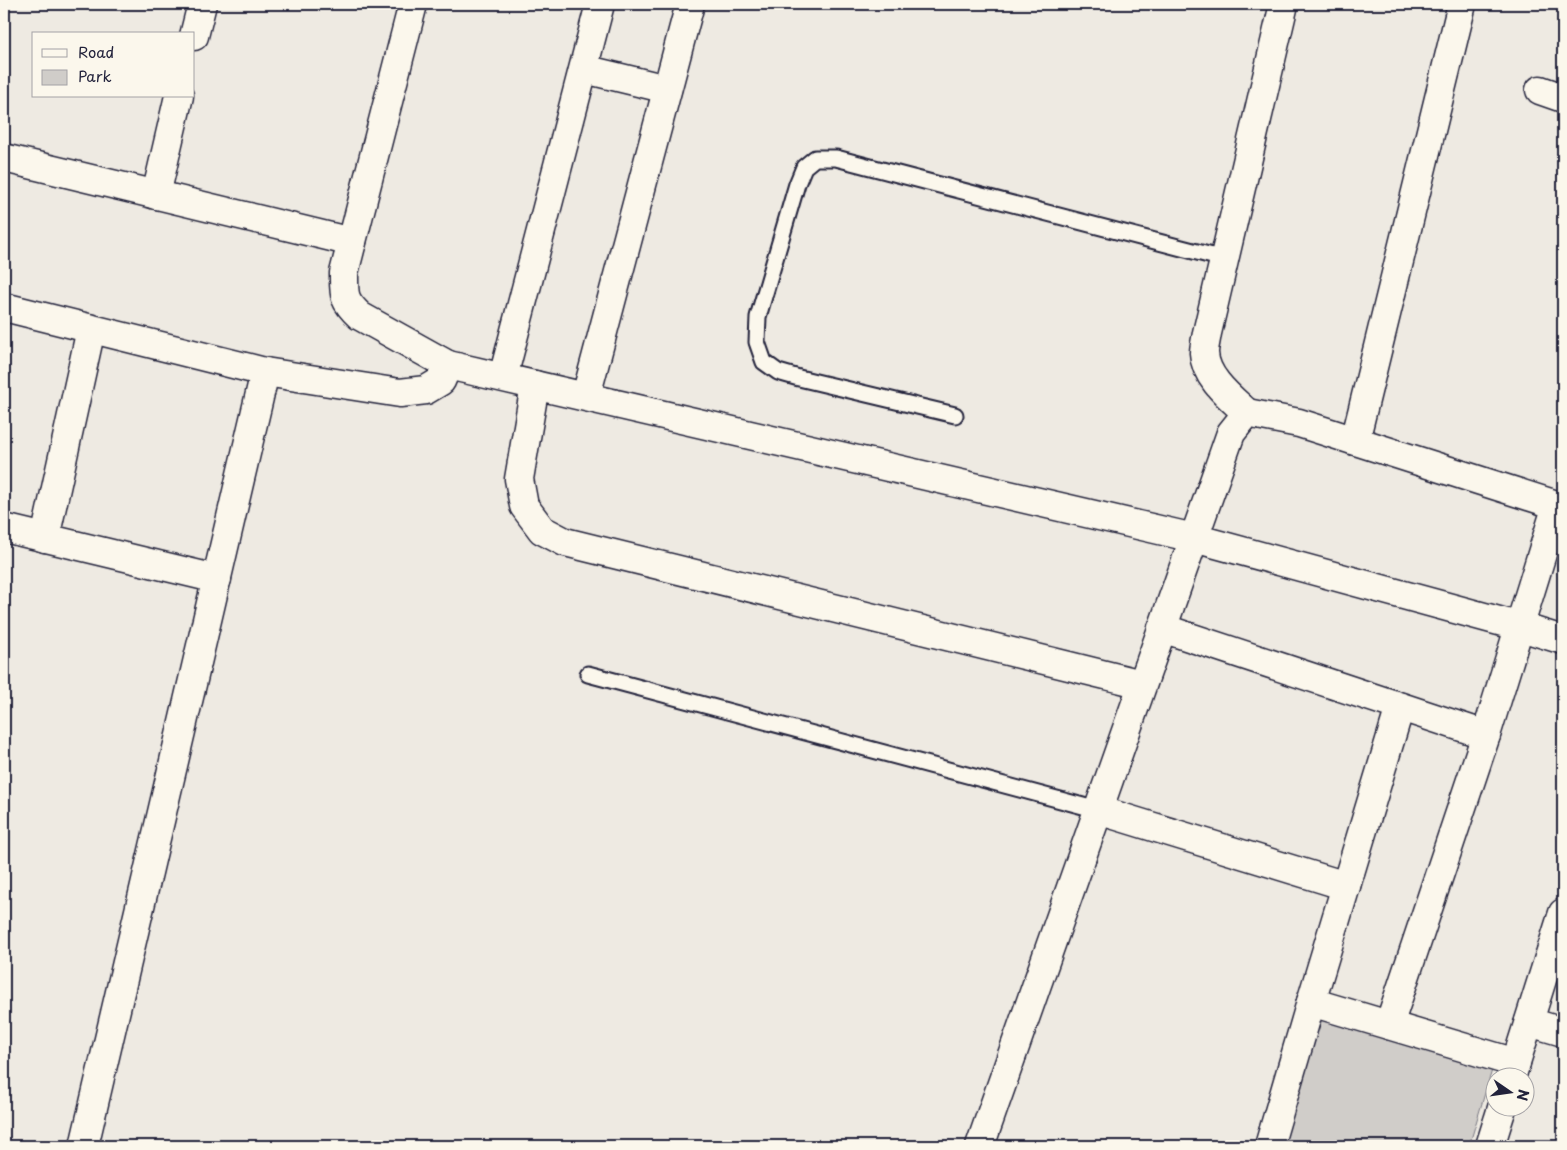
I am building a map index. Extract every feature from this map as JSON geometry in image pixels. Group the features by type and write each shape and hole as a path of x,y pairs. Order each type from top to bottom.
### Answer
{"street":[{"path":"195,32 202,4"},
{"path":"413,4 344,273 344,294 349,306 360,316 448,365 1194,538 1563,640"},
{"path":"502,377 600,4"},
{"path":"586,396 690,4"},
{"path":"1284,4 1207,334 1204,354 1210,372 1222,390 1247,414 1299,423 1560,506 1389,1025"},
{"path":"1355,441 1462,4"},
{"path":"584,69 667,89"},
{"path":"156,195 179,98"},
{"path":"4,158 352,242"},
{"path":"4,307 265,372 400,393 426,390 441,382 448,365"},
{"path":"45,538 91,329"},
{"path":"84,1146 265,372"},
{"path":"535,385 520,479 524,506 542,530 565,542 1142,684"},
{"path":"980,1146 1230,433 1247,414"},
{"path":"4,528 217,579"},
{"path":"1162,628 1486,735"},
{"path":"1269,1146 1400,707"},
{"path":"1098,810 1346,886"},
{"path":"1515,1068 1563,913"},
{"path":"1311,1002 1389,1025 1508,1068"},
{"path":"1529,1022 1563,1032"},
{"path":"1490,1146 1499,1118"}],"lane":[{"path":"955,415 778,372 764,362 757,342 758,317 797,184 804,167 815,158 836,158 1224,260"},
{"path":"588,674 1098,810"}],"green space":[{"path":"1319,1017 1485,1068 1484,1096 1469,1146 1279,1146"}]}
